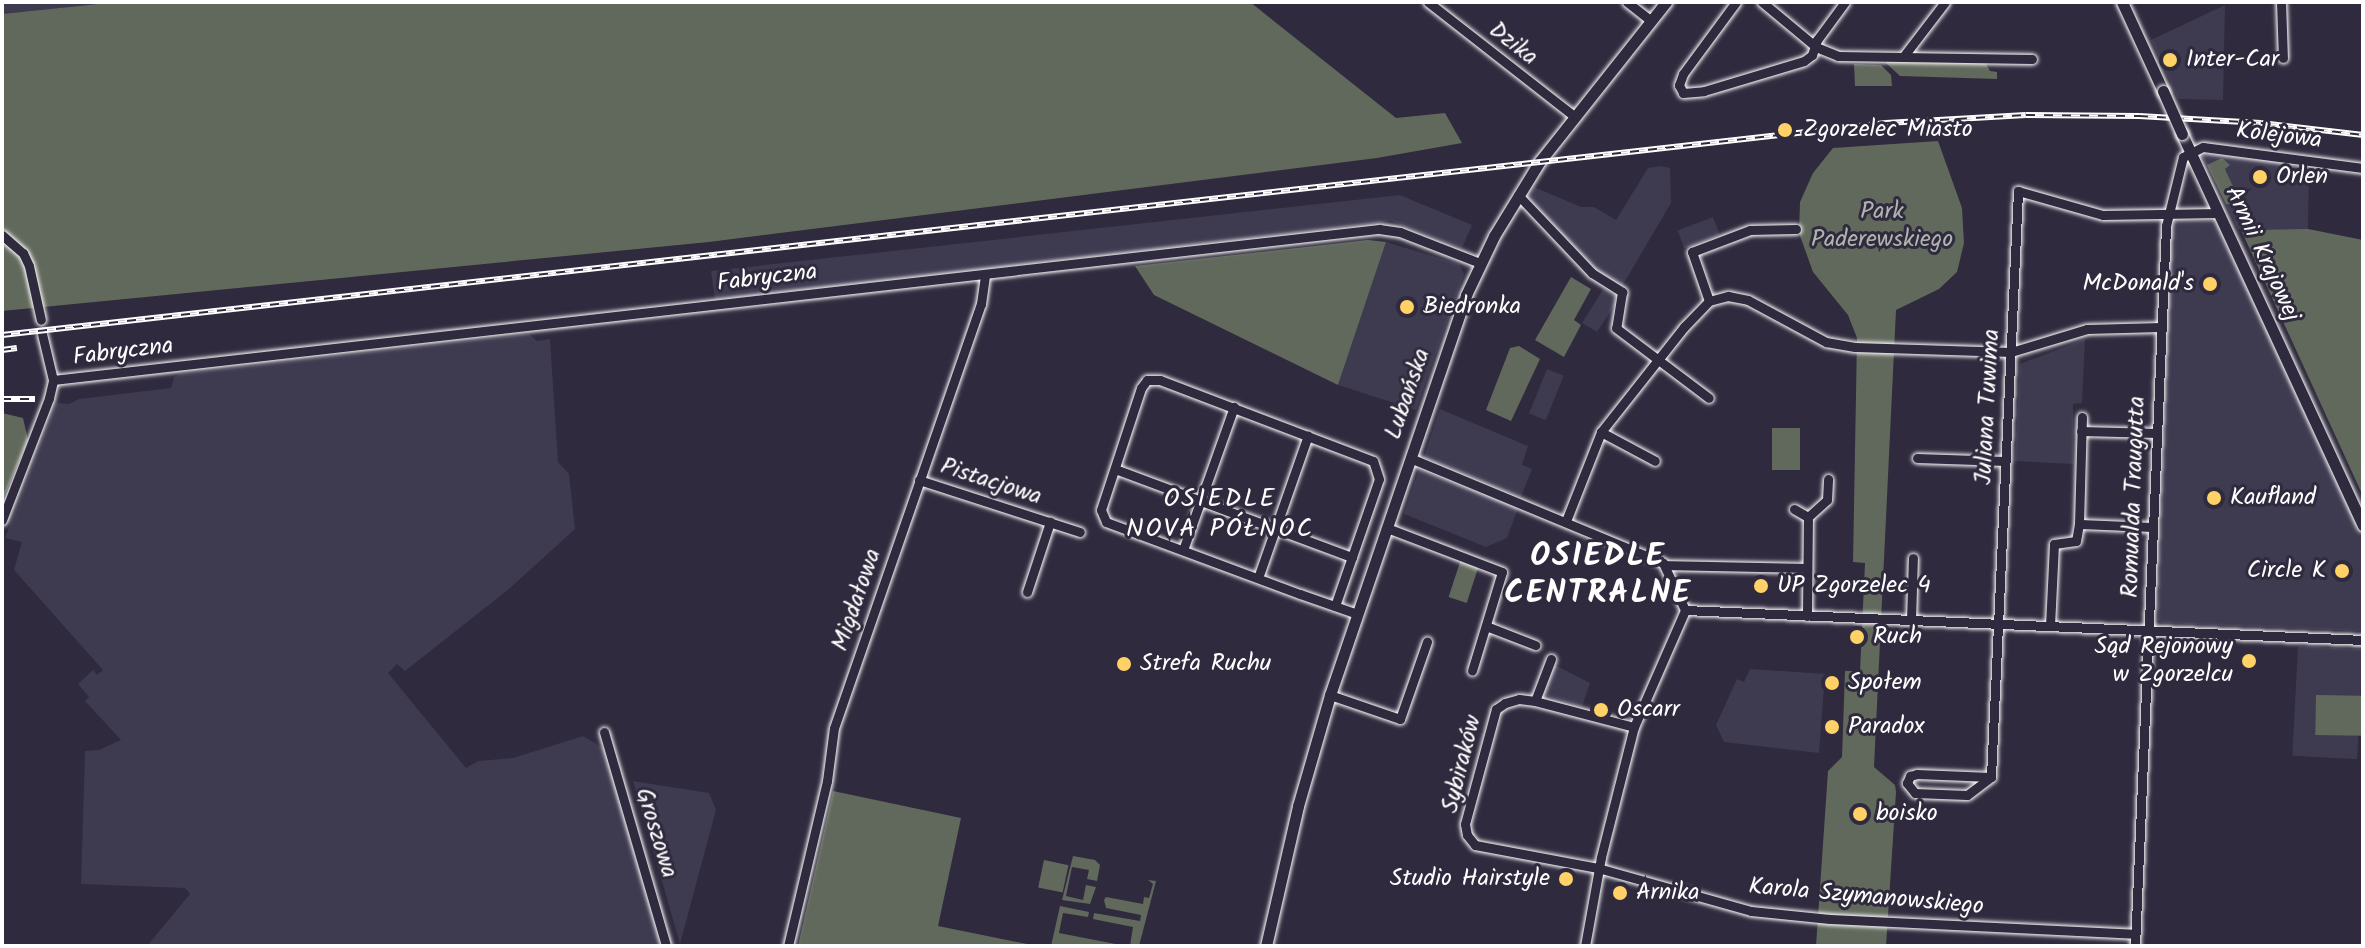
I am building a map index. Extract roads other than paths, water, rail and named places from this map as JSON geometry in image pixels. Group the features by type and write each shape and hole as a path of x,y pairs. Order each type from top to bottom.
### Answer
{"main road":[{"name":"Lubańska","path":"1266,946 1298,806 1330,695 1480,263 1518,195 1666,2"},
{"name":"Armii Krajowej","path":"2124,2 2363,525"}],"street":[{"name":"Dzika","path":"1428,2 1575,117"},
{"path":"1627,2 1651,21"},
{"path":"1736,2 1683,74 1679,85 1683,93 1704,91 1804,61 1845,2"},
{"path":"1762,2 1816,47 1852,58 2032,59"},
{"path":"1903,57 1945,2"},
{"path":"2281,2 2283,58"},
{"name":"Kolejowa","path":"2190,151 2203,147 2363,168"},
{"name":"Romualda Traugutta","path":"2135,946 2168,216 2183,157 2190,151"},
{"name":"Juliana Tuwima","path":"1991,777 2018,191 2103,215 2168,216"},
{"path":"1518,195 1592,273 1622,292 1616,328 1709,398"},
{"path":"2168,216 2219,213"},
{"name":"Fabryczna","path":"53,380 1379,229 1400,232 1480,263"},
{"path":"1709,301 1692,252 1750,230 1796,229"},
{"path":"2,235 23,253 29,266 41,320"},
{"name":"Migdałowa","path":"788,946 827,781 834,728 981,304 985,274"},
{"path":"1566,521 1601,432 1658,359 1709,301 1728,296 1757,303 1834,345 2011,352 2087,329 2161,327"},
{"name":"Fabryczna","path":"2,520 42,420 53,380 42,334"},
{"path":"1335,606 1379,479 1378,468 1370,458 1160,380 1147,380 1141,388 1101,510 1109,523 1258,578 1335,606 1357,614"},
{"path":"1183,550 1234,407"},
{"path":"2050,626 2054,544 2076,541 2079,524 2082,417"},
{"path":"2081,431 2157,433"},
{"path":"1601,432 1655,461"},
{"path":"1258,578 1308,435"},
{"path":"1410,458 1665,565 1805,568"},
{"path":"1917,458 2005,461"},
{"path":"1115,469 1352,557"},
{"path":"1807,616 1805,568 1808,517 1827,500 1828,479"},
{"name":"Pistacjowa","path":"919,480 1080,532"},
{"path":"1794,509 1808,517"},
{"name":"Pistacjowa","path":"1027,592 1050,522"},
{"path":"2079,524 2153,527"},
{"path":"1387,528 1502,572 1472,671"},
{"path":"1911,620 1913,558"},
{"path":"1585,946 1598,868 1634,727 1685,610 1665,565"},
{"path":"1685,610 2363,640"},
{"path":"1486,626 1535,645"},
{"path":"1330,695 1400,719 1427,642"},
{"path":"1535,701 1551,659"},
{"name":"Sybiraków","path":"1598,868 1475,845 1467,835 1465,824 1496,709 1511,700 1535,701 1634,727"},
{"name":"Groszowa","path":"604,732 666,946"},
{"path":"1917,774 1991,777 1967,795 1915,793 1907,783 1910,776 1917,774"},
{"name":"Karola Szymanowskiego","path":"1598,868 1751,911 1830,919 2135,934"}],"railway":[{"path":"2,335 1886,123 2026,115 2139,116 2261,123 2363,135"},
{"path":"2,350 17,348"},
{"path":"2,399 35,399"}],"place":[{"name":"Inter-Car","path":"2170,60"},
{"name":"Zgorzelec Miasto","path":"1785,130"},
{"name":"Orlen","path":"2260,177"},
{"name":"McDonald's","path":"2210,284"},
{"name":"Biedronka","path":"1407,307"},
{"name":"Kaufland","path":"2214,498"},
{"name":"Circle K","path":"2342,571"},
{"name":"UP Zgorzelec 4","path":"1761,586"},
{"name":"Ruch","path":"1857,637"},
{"name":"Sąd Rejonowy w Zgorzelcu","path":"2249,661"},
{"name":"Strefa Ruchu","path":"1124,664"},
{"name":"Społem","path":"1832,683"},
{"name":"Oscarr","path":"1601,710"},
{"name":"Paradox","path":"1832,727"},
{"name":"boisko","path":"1860,814"},
{"name":"Studio Hairstyle","path":"1566,879"},
{"name":"Arnika","path":"1620,893"}],"district":[{"name":"OSIEDLE NOVA PÓŁNOC","path":"1220,515"},
{"name":"OSIEDLE CENTRALNE","path":"1598,576"}],"park label":[{"name":"Park Paderewskiego","path":"1882,226"}]}
